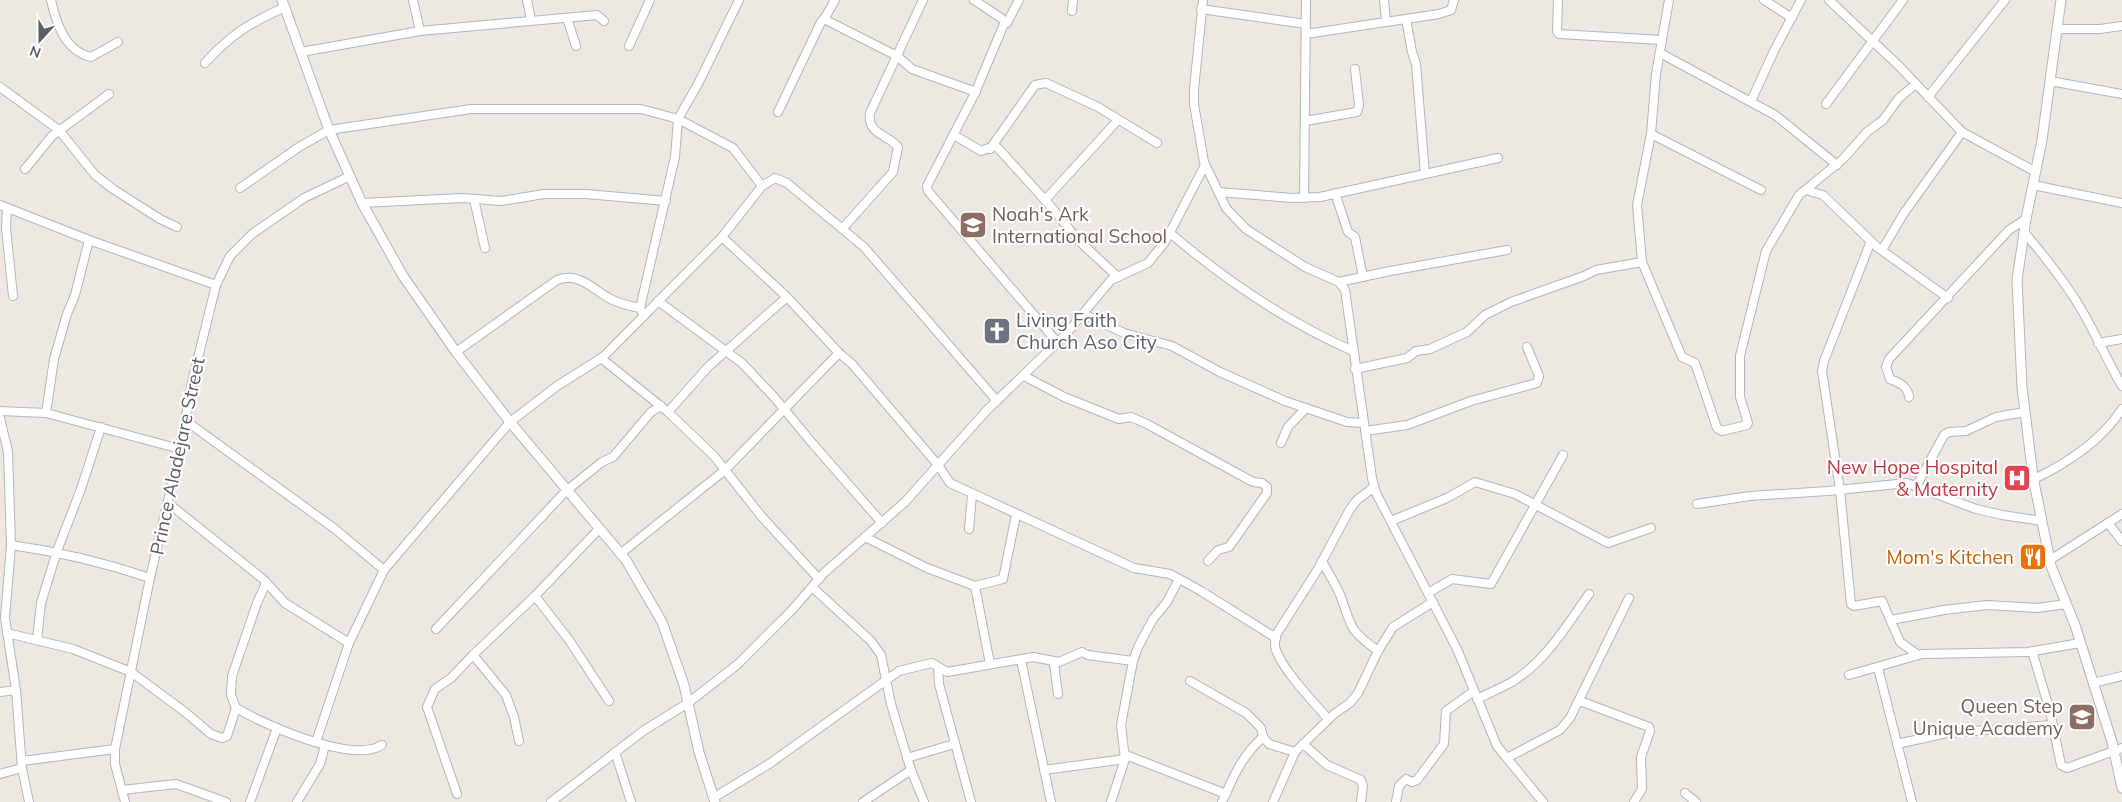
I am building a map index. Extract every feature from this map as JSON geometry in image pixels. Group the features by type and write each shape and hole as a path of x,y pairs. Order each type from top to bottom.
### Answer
{"street":[{"path":"51,0 55,18 62,35 81,55 91,57 118,42"},
{"path":"413,0 420,31"},
{"path":"527,0 531,20"},
{"path":"629,46 650,0"},
{"path":"642,312 675,157 678,119 698,84 739,0"},
{"path":"778,112 834,0"},
{"path":"843,228 894,169 898,147 871,126 869,120 870,113 923,0"},
{"path":"974,0 1001,18 1004,24"},
{"path":"1019,0 1007,23 1004,24 976,92 928,186 928,191 1058,343"},
{"path":"1072,11 1073,0"},
{"path":"1203,0 1194,104 1205,164 1226,208 1246,229 1305,267 1339,282 1345,290 1355,369 1374,487 1457,649 1497,746 1543,802"},
{"path":"1304,198 1306,0"},
{"path":"1384,0 1386,22"},
{"path":"1306,34 1406,19 1451,10 1454,0"},
{"path":"1558,0 1557,31 1559,34 1662,40"},
{"path":"1669,0 1660,53 1651,134 1637,205 1642,262 1682,356 1695,363 1717,428 1724,431 1747,425 1748,420 1740,397 1740,356 1749,313 1766,251 1795,200 1837,165 1867,132 1882,120 1899,98 1916,84"},
{"path":"1764,0 1792,18"},
{"path":"1751,101 1801,0"},
{"path":"1829,0 1874,40 1962,132 2036,172"},
{"path":"1826,104 1903,0"},
{"path":"1928,97 2005,0"},
{"path":"2061,0 2036,172 2026,219 2017,280 2019,342 2025,412 2034,480 2050,560 2118,749 2122,788"},
{"path":"205,63 224,42 252,22 284,3 329,130 362,203 403,276 456,352 510,422 620,554 662,622 684,685 699,752 714,800 769,764 899,671 932,663 947,672 1038,658 1054,663 1065,661 1074,654 1082,652 1088,655 1133,661"},
{"path":"1201,9 1306,24"},
{"path":"301,52 420,31 597,15 604,21"},
{"path":"567,18 576,46"},
{"path":"824,19 897,56 912,69 920,73 976,92"},
{"path":"1406,19 1416,64 1425,174"},
{"path":"2058,29 2100,29 2122,26"},
{"path":"1660,53 1775,115 1837,165"},
{"path":"1305,121 1357,112 1359,106 1355,70"},
{"path":"2050,81 2122,94"},
{"path":"990,149 1035,85 1040,83 1046,83 1098,107 1157,143"},
{"path":"0,87 60,130 95,175 137,204 177,227"},
{"path":"25,169 44,144 109,94"},
{"path":"240,188 299,146 329,130 471,109 640,110 678,119 733,148 762,186"},
{"path":"1045,200 1118,120"},
{"path":"1882,250 1904,212 1962,132"},
{"path":"1651,134 1760,190"},
{"path":"954,135 981,151 994,146 1000,150 1078,240 1118,277"},
{"path":"1218,192 1304,198 1336,193 1498,158"},
{"path":"551,802 643,731 688,703 738,664 792,610 819,579 905,502 997,401 1058,343 1101,290 1112,280 1148,263 1165,242 1205,164"},
{"name":"Prince Aladejare Street","path":"125,802 115,764 115,750 150,578 186,421 192,382 216,285 230,256 252,234 304,198 350,176"},
{"path":"316,742 349,643 384,570 510,422 557,386 601,358 642,312 658,301 722,237 762,186 775,178 787,183 864,247 997,401"},
{"path":"2033,185 2122,203"},
{"path":"1806,190 1823,195 1871,241 1948,298"},
{"path":"1336,193 1348,232 1355,237 1363,277"},
{"path":"362,203 412,199 501,201 544,194 586,194 666,201"},
{"path":"474,199 485,248"},
{"path":"12,296 3,229 4,207 89,240 216,285"},
{"path":"1910,397 1904,385 1890,379 1886,367 1889,360 2009,230 2026,219"},
{"path":"2024,232 2055,268 2084,314 2122,386"},
{"path":"1170,233 1195,254 1261,299 1328,340 1353,351"},
{"path":"722,237 787,298 839,353 852,364 938,465 950,483 972,495 1134,568 1156,570 1170,574 1276,638"},
{"path":"46,413 54,359 75,294 89,240"},
{"path":"1871,241 1824,361 1822,371 1840,490 1851,604 1854,606 1882,601 1902,644 1918,655"},
{"path":"1339,282 1507,250"},
{"path":"1355,369 1407,358 1416,351 1431,348 1466,332 1485,314 1510,302 1590,274 1596,270 1642,262"},
{"path":"456,352 557,280 564,278 583,281 608,298 642,312"},
{"path":"668,412 725,350 787,298"},
{"path":"658,301 742,363 882,523"},
{"path":"1083,314 1124,332 1172,346 1220,372 1306,408 1364,427 1407,425 1471,401 1537,383 1540,376 1527,347"},
{"path":"2098,343 2122,339"},
{"path":"620,554 725,470 839,353"},
{"path":"601,358 668,412 714,456 762,517 819,579"},
{"path":"1024,376 1064,397 1119,419 1132,417 1148,424 1253,482 1262,483 1267,487 1267,493 1229,546 1218,550 1208,561"},
{"path":"436,629 566,491 602,462 613,457 651,412 661,406"},
{"path":"1281,442 1288,427 1306,408"},
{"path":"2034,480 2064,465 2088,446 2115,419 2122,408"},
{"path":"0,411 46,413 180,449"},
{"path":"1917,485 1944,435 1949,432 1966,431 1996,417 2025,412"},
{"path":"0,418 8,452 11,545 4,612 16,690 22,764 29,802"},
{"path":"186,421 335,529 384,570"},
{"path":"37,640 41,603 56,551 80,489 100,427"},
{"path":"0,462 8,452"},
{"path":"1428,593 1452,579 1491,584 1563,455"},
{"path":"1391,521 1447,498 1475,482 1515,494 1534,506 1608,543 1651,528"},
{"path":"1697,504 1750,496 1840,490 1907,482 1976,509 2042,521"},
{"path":"1328,720 1287,669 1276,651 1276,638 1322,561 1350,509 1357,500 1374,487"},
{"path":"969,529 972,495"},
{"path":"168,503 266,583 286,603 349,643"},
{"path":"2050,560 2122,514"},
{"path":"865,538 927,568 975,586 1003,579 1016,515"},
{"path":"2108,523 2122,541"},
{"path":"457,794 427,707 435,689 452,678 473,655 535,596 598,529"},
{"path":"11,545 56,551 102,562 150,578"},
{"path":"1322,561 1340,595 1349,624 1359,638 1378,651"},
{"path":"1111,802 1126,757 1121,736 1121,725 1133,661 1138,647 1153,620 1168,602 1179,579"},
{"path":"8,633 74,649 131,672 211,734 218,737 227,736 236,708 232,694 232,676 257,603 266,583"},
{"path":"975,586 990,664"},
{"path":"812,587 872,641 880,655 884,664 885,681 907,758 924,802"},
{"path":"1396,802 1399,786 1406,779 1412,782 1417,780 1444,744 1446,711 1476,695 1513,682 1536,664 1589,594"},
{"path":"535,596 569,640 609,701"},
{"path":"1507,758 1560,730 1570,718 1580,702 1629,598"},
{"path":"1273,802 1295,752 1328,720 1350,703 1358,693 1378,651 1393,627 1433,602"},
{"path":"1891,620 1944,610 1987,605 2037,608 2066,604"},
{"path":"1849,676 1918,655 1952,652 2032,651 2080,643"},
{"path":"1900,661 1902,644"},
{"path":"2032,651 2044,695 2048,699 2061,765 2064,768 2090,762 2118,749"},
{"path":"473,655 506,695 514,717 519,741"},
{"path":"1021,660 1051,802"},
{"path":"1054,663 1058,694"},
{"path":"884,664 899,671"},
{"path":"938,667 939,684 971,802"},
{"path":"1878,668 1912,802"},
{"path":"2093,683 2122,676"},
{"path":"1190,681 1246,714 1261,728 1263,737 1276,747 1295,752"},
{"path":"0,692 16,690"},
{"path":"1580,702 1649,727 1650,731 1640,757 1642,789 1634,802"},
{"path":"236,708 277,728 341,750 360,751 382,745"},
{"path":"1897,744 1947,733 2053,725"},
{"path":"250,802 277,728"},
{"path":"1222,802 1242,760 1249,750 1263,737"},
{"path":"907,758 954,744"},
{"path":"1302,744 1327,765 1361,780 1363,786 1361,802"},
{"path":"296,802 320,764 325,745"},
{"path":"0,774 22,764 115,750"},
{"path":"615,752 631,802"},
{"path":"1044,770 1126,757 1226,794"},
{"path":"863,802 911,770"},
{"path":"122,790 176,784 226,802"},
{"path":"1684,793 1696,802"}],"place":[{"name":"Noah's Ark International School","path":"973,225"},
{"name":"Living Faith Church Aso City","path":"997,331"},
{"name":"New Hope Hospital & Maternity","path":"2017,478"},
{"name":"Mom's Kitchen","path":"2033,557"},
{"name":"Queen Step Unique Academy","path":"2082,717"}]}
